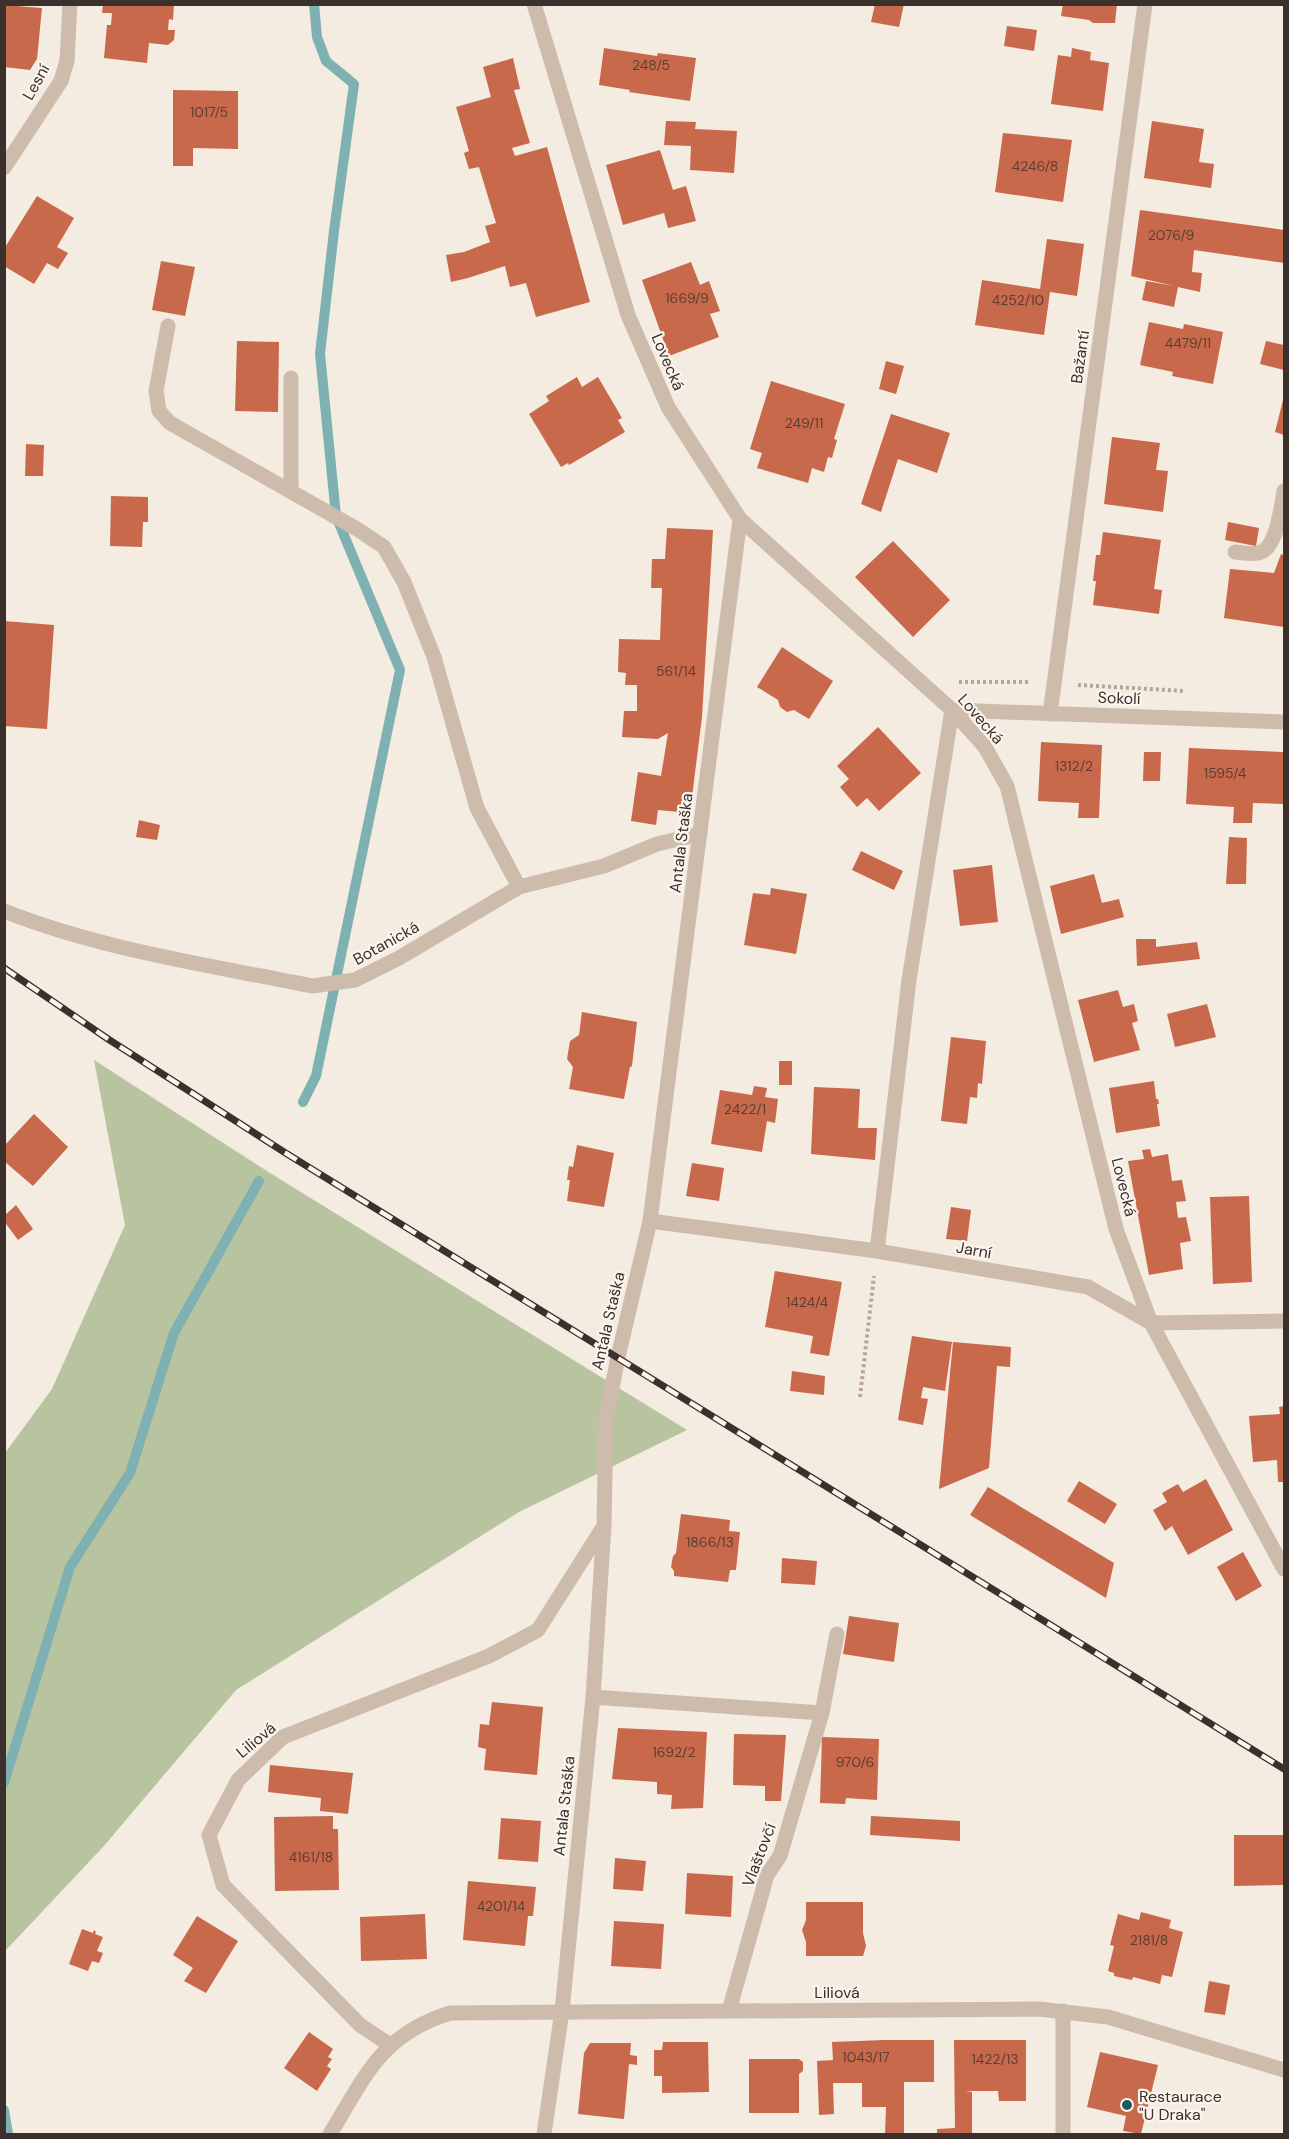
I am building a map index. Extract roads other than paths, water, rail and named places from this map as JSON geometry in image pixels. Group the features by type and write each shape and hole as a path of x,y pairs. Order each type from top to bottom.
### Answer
{"street":[{"name":"Lesní","path":"4,168 10,145 61,81 67,61 70,4"},
{"name":"Lovecká","path":"534,4 628,315 668,407 740,519 952,710 985,747 1007,786 1116,1229 1151,1323 1284,1569"},
{"name":"Bažantí","path":"1050,714 1145,4"},
{"path":"168,326 156,391 159,411 170,423 357,528 384,548 404,582 434,657 477,808 519,887"},
{"path":"291,378 291,490"},
{"path":"1235,552 1261,553 1270,547 1284,491"},
{"name":"Antala Staška","path":"544,2134 562,2011 593,1697 604,1526 606,1419 650,1221 740,519"},
{"path":"877,1251 909,980 952,710"},
{"name":"Sokolí","path":"952,710 1284,722"},
{"name":"Botanická","path":"4,911 110,946 312,986 356,980 399,958 519,887 604,866 657,844 700,834"},
{"name":"Jarní","path":"650,1221 877,1251 1088,1287 1151,1323"},
{"path":"1151,1323 1284,1321"},
{"name":"Liliová","path":"390,2045 360,2025 223,1886 209,1835 238,1780 283,1737 489,1656 537,1630 604,1526"},
{"name":"Vlaštovčí","path":"729,2011 767,1875 780,1856 810,1759 822,1713 837,1634"},
{"path":"593,1697 822,1713"},
{"name":"Liliová","path":"330,2134 374,2062 390,2045 428,2019 450,2013 1039,2009 1108,2017 1284,2070"},
{"path":"1063,2134 1064,2011"}],"waterway":[{"path":"303,1102 316,1076 400,670 336,516 320,354 354,84 326,61 317,37 314,4"},
{"path":"4,1783 70,1567 130,1473 174,1333 259,1181"},
{"path":"4,2110 8,2134"}],"railway":[{"path":"4,968 108,1039 284,1152 1284,1769"}],"place":[{"name":"Restaurace \"U Draka\"","path":"1127,2105"}]}
